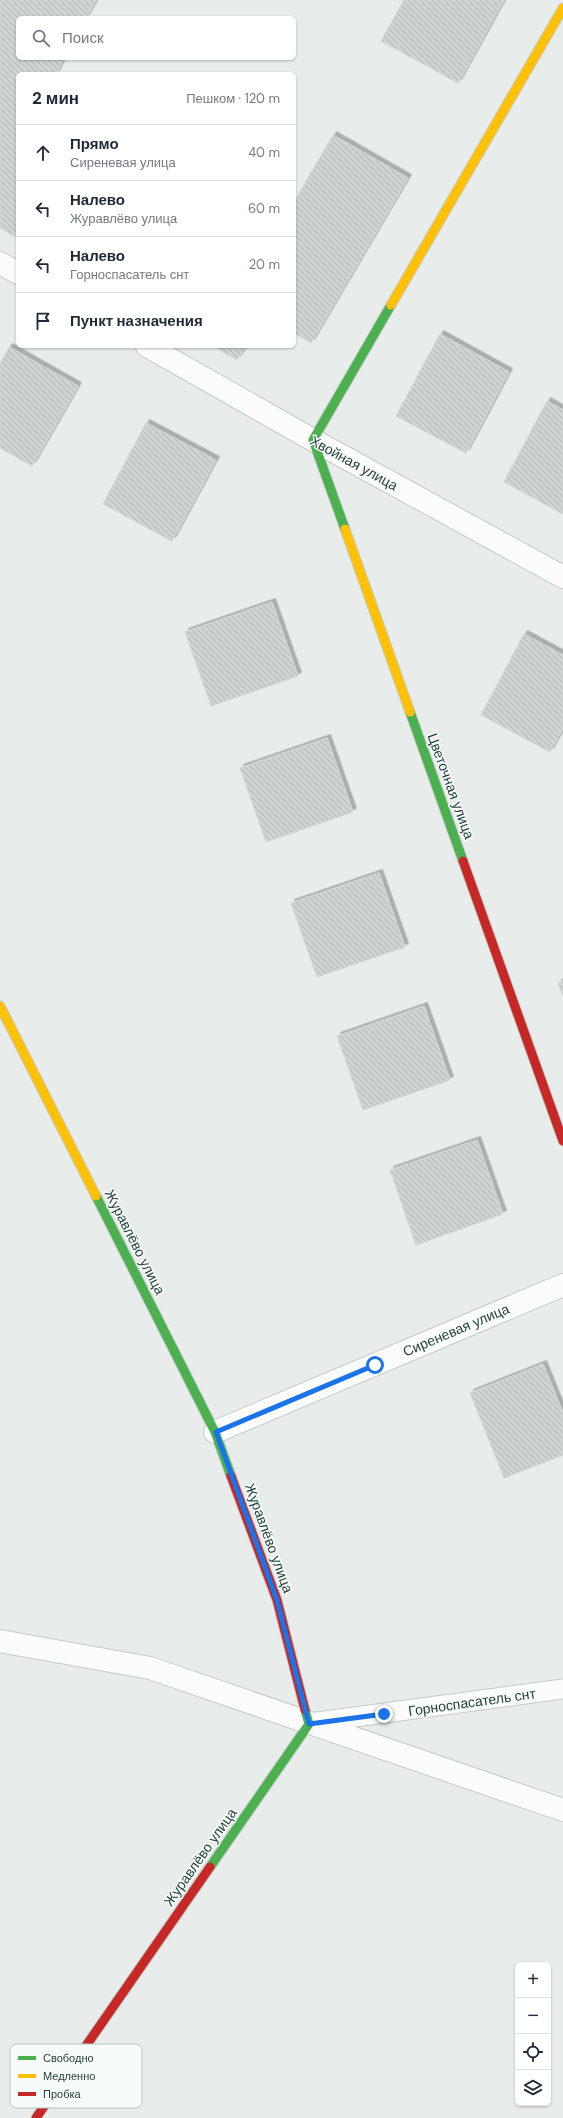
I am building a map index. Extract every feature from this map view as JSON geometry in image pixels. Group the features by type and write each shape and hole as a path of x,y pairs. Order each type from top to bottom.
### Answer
{"street":[{"path":"313,440 563,8"},
{"path":"0,263 16,272"},
{"name":"Хвойная улица","path":"151,348 313,440 563,578"},
{"name":"Цветочная улица","path":"313,440 563,1141"},
{"name":"Журавлёво улица","path":"0,1006 216,1432 277,1600 309,1724 87,2044"},
{"name":"Сиреневая улица","path":"216,1432 563,1285"},
{"path":"0,1641 150,1668 309,1724 563,1810"},
{"name":"Журавлёво улица","path":"36,2118 43,2108"}],"lane":[{"name":"Горноспасатель снт","path":"309,1724 563,1689"}],"building":[{"path":"0,0 96,0 87,16 16,16 16,60 63,60 57,72 16,72 16,192 0,221"},
{"path":"404,0 504,0 458,83 381,41"},
{"path":"333,135 408,178 311,343 296,334 296,199"},
{"path":"16,192 16,237 0,228 0,221"},
{"path":"440,334 509,372 466,453 396,416"},
{"path":"9,347 78,386 32,466 0,448 0,364"},
{"path":"216,348 245,348 237,360"},
{"path":"547,401 563,410 563,514 504,482"},
{"path":"146,423 216,460 172,541 103,504"},
{"path":"272,602 298,676 211,706 185,632"},
{"path":"524,634 563,655 563,728 550,752 481,715"},
{"path":"327,738 353,812 266,842 240,768"},
{"path":"379,873 405,947 317,977 291,903"},
{"path":"563,981 563,996 558,983"},
{"path":"424,1006 450,1080 363,1110 337,1036"},
{"path":"477,1140 503,1214 416,1245 390,1170"},
{"path":"543,1364 563,1413 563,1455 504,1478 470,1393"}],"traffic: fast":[{"path":"345,529 313,440 391,305"},
{"path":"410,712 463,861"},
{"path":"96,1196 215,1432 231,1476"},
{"path":"210,1867 309,1724 305,1710"}],"traffic: slow":[{"path":"391,305 563,8"},
{"path":"345,529 410,712"},
{"path":"0,1006 96,1196"}],"traffic: jam":[{"path":"463,861 563,1141"},
{"path":"231,1476 277,1600 305,1710"},
{"path":"87,2044 210,1867"},
{"path":"36,2118 43,2108"}],"route":[{"path":"375,1365 216,1432 277,1600 309,1724 384,1714"}]}
